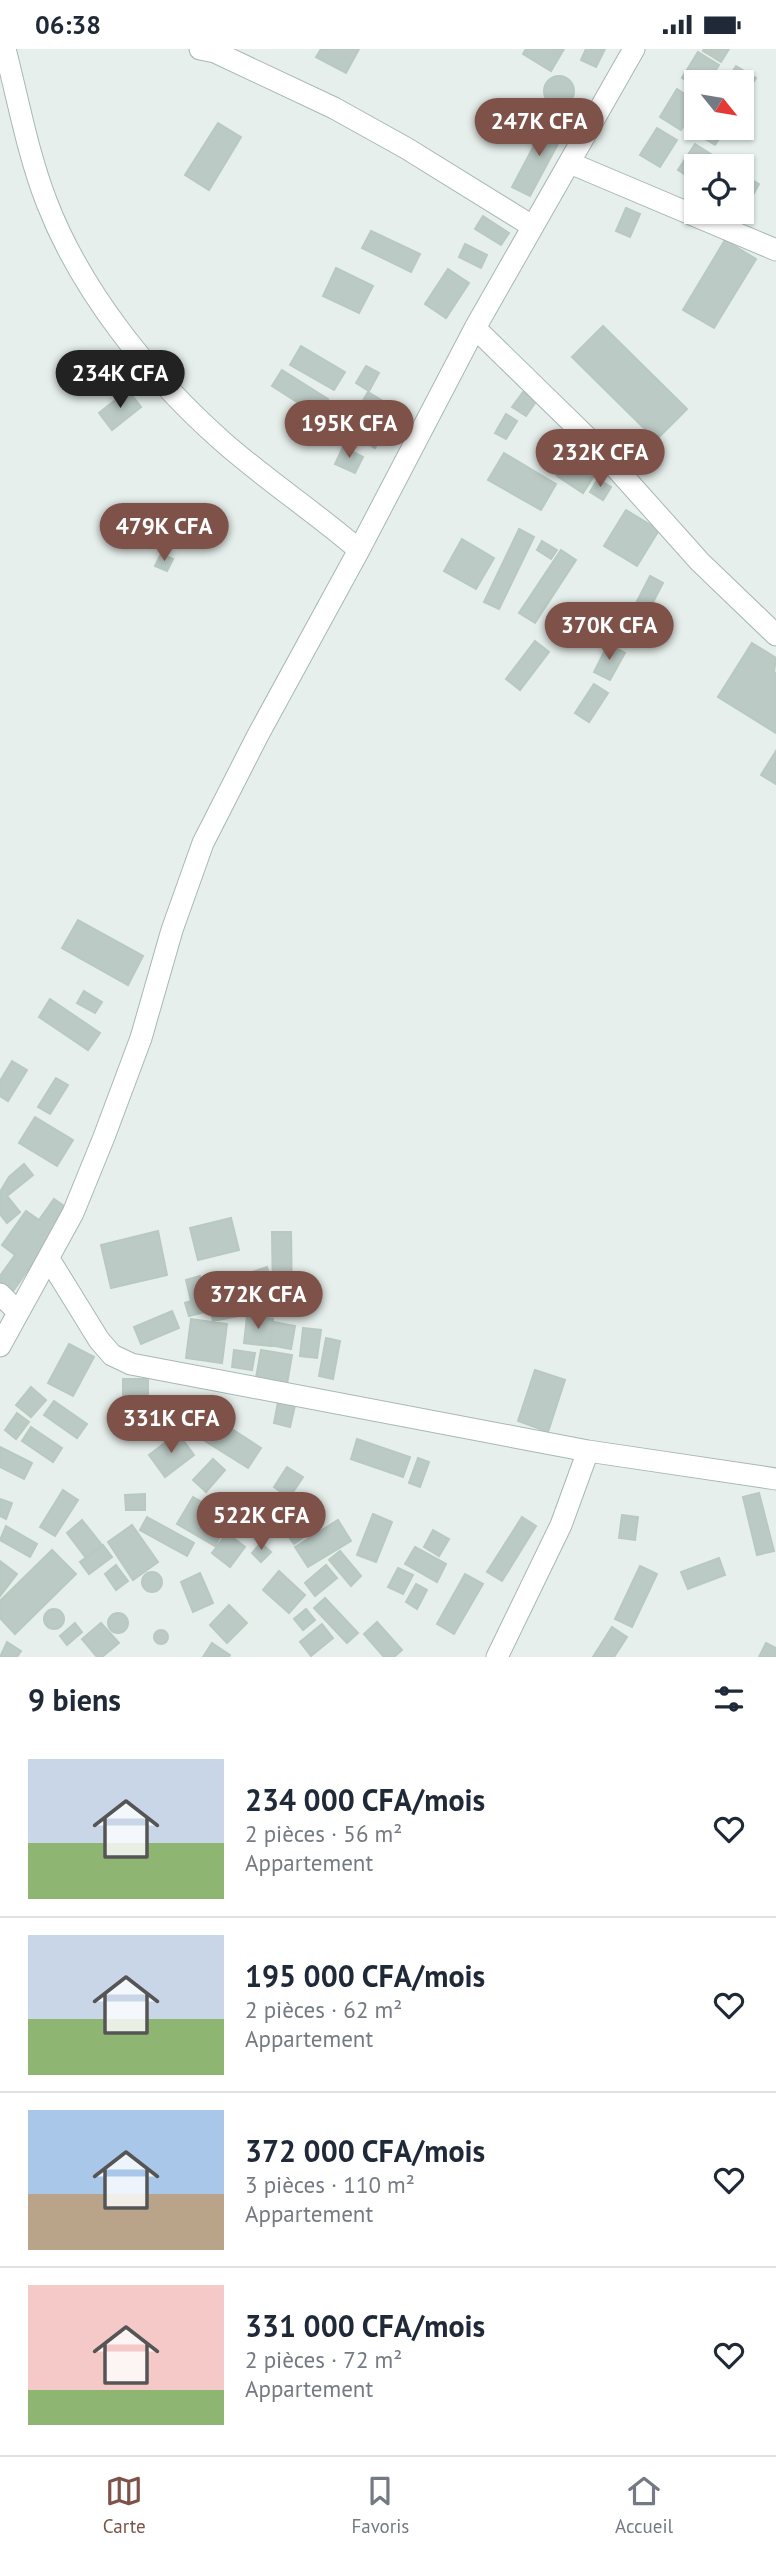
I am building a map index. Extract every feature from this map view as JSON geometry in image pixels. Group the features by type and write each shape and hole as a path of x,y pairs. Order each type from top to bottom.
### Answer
{"street":[{"path":"5,49 47,203 83,277 130,344 178,400 223,442 359,550"},
{"path":"200,49 215,52 334,108 406,148 532,226"},
{"path":"0,1346 73,1213 141,1038 172,930 203,843 475,328 634,49"},
{"path":"570,163 776,250"},
{"path":"475,328 598,448 700,562 776,635"},
{"path":"49,1259 100,1340 112,1355 131,1364 588,1451 776,1479"},
{"path":"0,1294 18,1312"},
{"path":"497,1657 561,1525 588,1451"}],"building":[{"path":"321,49 359,49 346,73 316,57"},
{"path":"526,49 564,49 551,71 523,54"},
{"path":"586,49 605,49 596,67 581,60"},
{"path":"729,49 721,62 703,51"},
{"path":"698,52 719,65 716,70 687,70"},
{"path":"559,76 565,77 573,85 573,97 565,105 559,106 553,105 545,97 544,91 545,85 553,77"},
{"path":"677,89 684,93 684,125 681,130 660,117"},
{"path":"548,119 566,129 530,196 512,187"},
{"path":"218,123 241,137 209,190 185,175"},
{"path":"657,128 677,140 660,167 640,155"},
{"path":"695,144 711,154 688,154"},
{"path":"684,161 684,174 678,170"},
{"path":"626,208 640,214 630,237 616,231"},
{"path":"483,216 509,233 501,245 475,229"},
{"path":"371,231 420,254 411,272 362,248"},
{"path":"725,240 756,259 714,328 683,310"},
{"path":"465,244 487,255 481,268 459,257"},
{"path":"336,268 373,286 359,313 323,296"},
{"path":"448,269 469,283 446,318 425,304"},
{"path":"603,326 687,409 656,440 572,357"},
{"path":"301,346 345,372 334,390 290,365"},
{"path":"366,366 379,373 369,391 356,383"},
{"path":"282,370 328,399 317,415 272,386"},
{"path":"128,390 141,407 112,430 99,413"},
{"path":"368,392 398,410 391,422 361,404"},
{"path":"523,392 537,400 526,416 512,407"},
{"path":"506,414 517,421 506,439 495,433"},
{"path":"365,423 383,434 375,448 357,437"},
{"path":"343,447 363,457 355,473 335,464"},
{"path":"574,450 600,466 583,493 557,476"},
{"path":"504,453 556,484 541,510 488,480"},
{"path":"598,479 611,487 603,500 590,492"},
{"path":"626,510 659,530 637,566 604,546"},
{"path":"519,529 534,537 499,609 484,602"},
{"path":"462,539 494,558 476,589 444,571"},
{"path":"542,541 557,550 551,559 537,550"},
{"path":"561,550 576,560 535,623 519,613"},
{"path":"161,554 173,559 167,571 155,566"},
{"path":"650,576 663,583 647,614 634,607"},
{"path":"535,641 549,652 520,690 506,679"},
{"path":"752,643 776,658 776,733 718,697"},
{"path":"608,644 625,653 610,680 594,672"},
{"path":"594,684 608,693 589,722 575,713"},
{"path":"776,751 776,784 761,775"},
{"path":"78,920 143,956 128,985 62,948"},
{"path":"84,991 102,1002 95,1013 77,1003"},
{"path":"50,999 100,1033 88,1050 39,1017"},
{"path":"12,1061 27,1070 8,1101 0,1096 0,1081"},
{"path":"56,1078 68,1085 50,1114 38,1107"},
{"path":"35,1117 73,1140 57,1166 19,1143"},
{"path":"24,1164 33,1175 7,1196 20,1212 7,1223 0,1214 0,1192 9,1177"},
{"path":"54,1199 70,1210 11,1294 0,1286 0,1276 15,1255 2,1245 26,1211 39,1220"},
{"path":"231,1218 239,1250 198,1260 190,1228"},
{"path":"158,1231 167,1275 111,1288 101,1245"},
{"path":"272,1232 291,1232 292,1299 273,1299"},
{"path":"267,1267 272,1283 216,1302 211,1286"},
{"path":"200,1276 209,1311 189,1316 185,1303 191,1301 186,1280"},
{"path":"245,1300 248,1314 213,1321 210,1307"},
{"path":"172,1311 179,1328 141,1344 134,1327"},
{"path":"247,1316 273,1319 270,1346 244,1343"},
{"path":"191,1319 227,1324 222,1363 186,1358"},
{"path":"274,1322 295,1326 291,1349 270,1345"},
{"path":"303,1328 321,1330 317,1358 300,1356"},
{"path":"326,1338 340,1341 333,1379 319,1376"},
{"path":"69,1344 94,1357 73,1396 48,1383"},
{"path":"234,1350 255,1353 252,1370 232,1367"},
{"path":"261,1350 292,1355 287,1384 256,1378"},
{"path":"535,1370 565,1380 548,1432 518,1421"},
{"path":"123,1379 148,1379 148,1422 123,1422"},
{"path":"31,1387 46,1400 31,1417 16,1405"},
{"path":"279,1397 296,1401 290,1427 274,1423"},
{"path":"54,1401 87,1424 77,1438 44,1415"},
{"path":"184,1402 187,1428 169,1431 166,1405"},
{"path":"17,1413 29,1422 16,1439 5,1430"},
{"path":"218,1420 261,1448 248,1468 205,1441"},
{"path":"31,1427 62,1448 53,1462 22,1441"},
{"path":"178,1433 194,1455 165,1477 149,1455"},
{"path":"357,1439 410,1457 403,1477 351,1459"},
{"path":"0,1447 32,1463 24,1479 0,1467"},
{"path":"418,1458 429,1462 420,1487 409,1483"},
{"path":"213,1459 225,1470 206,1492 193,1480"},
{"path":"287,1467 303,1477 289,1498 274,1487"},
{"path":"63,1490 78,1500 55,1536 40,1527"},
{"path":"259,1493 272,1508 256,1521 244,1505"},
{"path":"759,1493 774,1551 757,1555 743,1497"},
{"path":"145,1494 145,1510 126,1510 125,1495"},
{"path":"193,1497 230,1518 215,1546 177,1524"},
{"path":"0,1499 12,1503 6,1519 0,1516"},
{"path":"286,1509 305,1536 294,1544 275,1517"},
{"path":"373,1514 392,1522 376,1562 357,1555"},
{"path":"622,1515 638,1517 635,1540 619,1538"},
{"path":"147,1517 194,1543 187,1556 140,1530"},
{"path":"522,1517 536,1526 502,1581 487,1572"},
{"path":"82,1520 102,1545 86,1558 67,1533"},
{"path":"338,1520 351,1541 308,1567 295,1547"},
{"path":"132,1525 158,1562 133,1580 108,1542"},
{"path":"6,1526 37,1544 30,1557 0,1540"},
{"path":"433,1530 449,1539 439,1556 424,1547"},
{"path":"227,1533 245,1547 230,1567 212,1553"},
{"path":"261,1543 271,1552 261,1562 252,1553"},
{"path":"103,1545 112,1557 89,1574 80,1562"},
{"path":"415,1547 446,1564 437,1582 405,1564"},
{"path":"52,1550 76,1574 15,1634 0,1618 0,1601"},
{"path":"340,1551 361,1576 351,1586 329,1560"},
{"path":"719,1558 725,1575 688,1589 681,1572"},
{"path":"0,1561 17,1574 0,1596"},
{"path":"116,1565 128,1581 116,1590 105,1574"},
{"path":"326,1565 337,1578 315,1596 305,1583"},
{"path":"640,1566 657,1574 632,1627 615,1619"},
{"path":"398,1568 413,1575 403,1594 388,1587"},
{"path":"279,1571 305,1595 289,1613 263,1590"},
{"path":"152,1572 159,1575 162,1582 159,1589 152,1592 145,1589 142,1582 145,1575"},
{"path":"200,1573 213,1603 193,1612 181,1582"},
{"path":"465,1574 483,1584 454,1634 437,1624"},
{"path":"416,1584 427,1590 417,1609 406,1602"},
{"path":"325,1598 358,1633 347,1643 314,1608"},
{"path":"229,1605 247,1623 227,1643 210,1625"},
{"path":"50,1609 58,1609 64,1619 58,1629 50,1629 44,1623 44,1615"},
{"path":"306,1609 315,1620 303,1630 294,1619"},
{"path":"118,1613 125,1616 128,1623 125,1630 118,1633 111,1630 108,1623 111,1616"},
{"path":"377,1622 402,1650 394,1657 384,1657 364,1634"},
{"path":"75,1623 82,1632 67,1645 60,1636"},
{"path":"101,1623 119,1643 102,1657 97,1657 82,1639"},
{"path":"322,1624 333,1638 311,1656 300,1642"},
{"path":"612,1627 627,1637 614,1657 593,1657"},
{"path":"158,1630 164,1630 168,1637 164,1644 158,1644 154,1640 154,1634"},
{"path":"7,1642 21,1651 17,1657 0,1657"},
{"path":"212,1643 230,1655 229,1657 203,1657"},
{"path":"766,1643 776,1648 776,1657 759,1657"}]}
